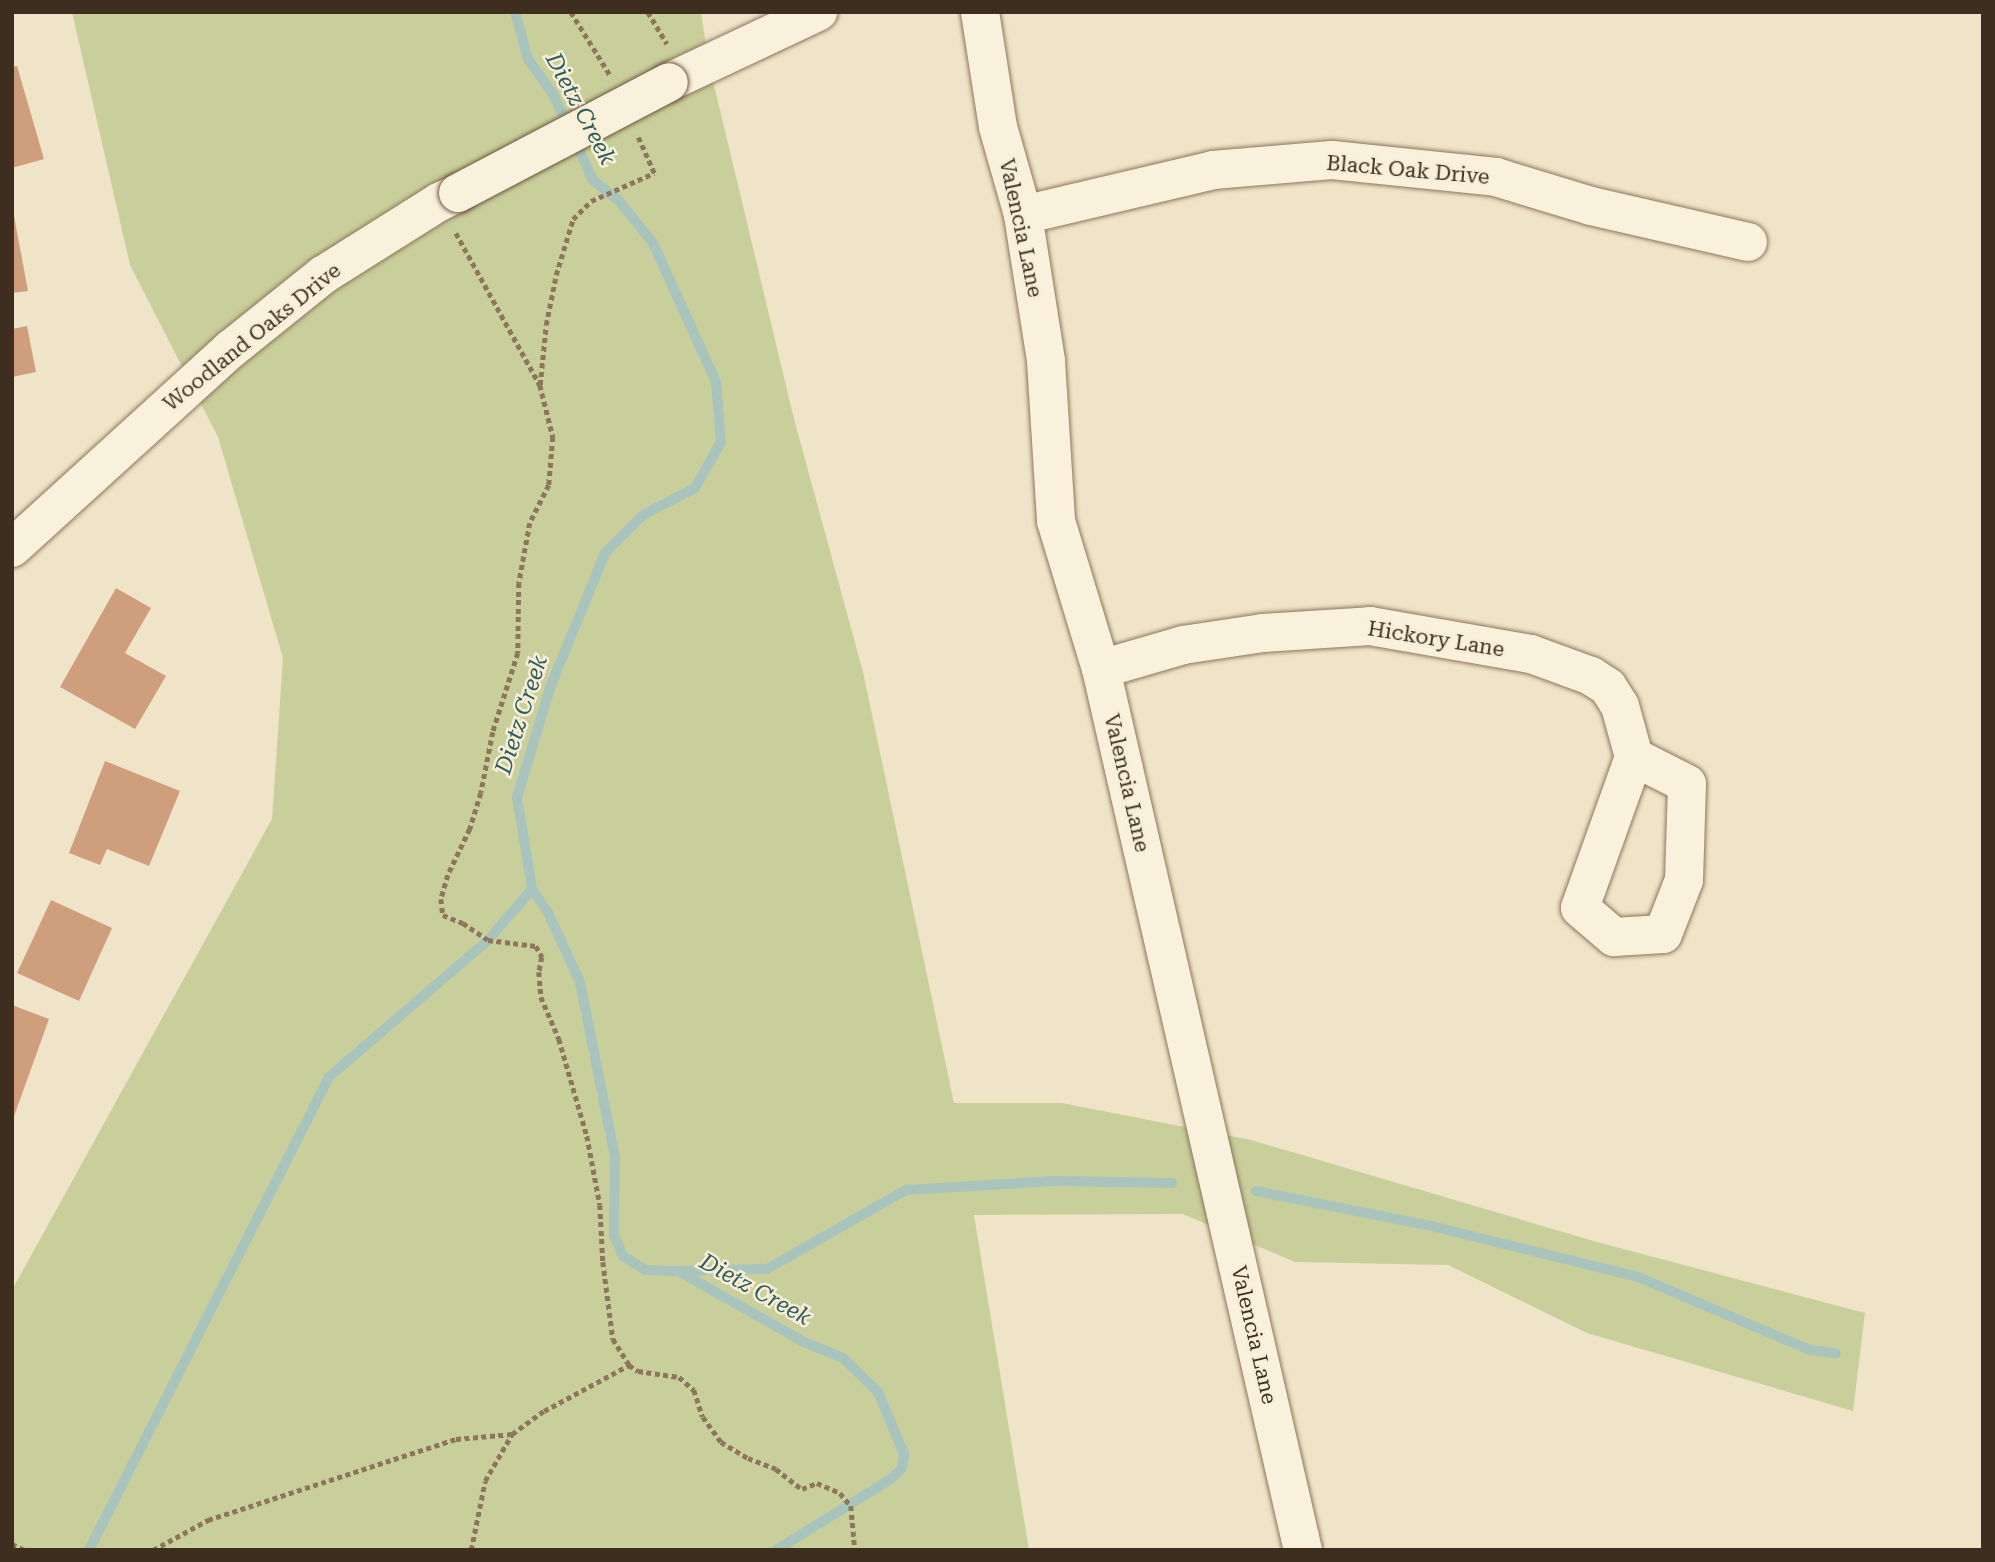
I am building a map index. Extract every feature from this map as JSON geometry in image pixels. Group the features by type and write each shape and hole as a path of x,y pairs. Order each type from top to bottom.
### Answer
{"street":[{"name":"Woodland Oaks Drive","path":"12,548 231,349 323,275 448,197 669,82 818,12"},
{"name":"Valencia Lane","path":"980,12 998,127 1023,215 1046,361 1056,521 1101,669 1303,1550"},
{"name":"Black Oak Drive","path":"1023,215 1213,170 1332,160 1496,177 1591,206 1748,242"},
{"name":"Hickory Lane","path":"1101,669 1183,645 1263,633 1370,626 1531,654 1591,676 1608,687 1620,706 1634,757"}],"path":[{"path":"571,12 612,78"},
{"path":"540,386 551,300 573,219 591,201 654,173 633,126"},
{"path":"448,197 540,386 553,437 549,485 530,523 519,583 518,653 493,732 478,805 441,899 443,915 463,923 488,940 536,946 542,957 539,972 541,997 559,1039 587,1136 600,1205 612,1339 629,1365 638,1371 678,1377 694,1390 703,1417 721,1442 748,1458 776,1469 802,1489 817,1483 840,1493 851,1506 855,1550"},
{"path":"471,1550 485,1481 512,1434 544,1411 629,1365"},
{"path":"153,1550 208,1520 456,1439 512,1434"},
{"path":"12,1544 25,1550"}],"green space":[{"path":"72,12 701,12 709,64 794,419 863,672 954,1103 1062,1103 1251,1140 1597,1242 1865,1313 1853,1411 1587,1333 1448,1265 1295,1262 1183,1214 974,1215 1029,1550 12,1550 12,1290 272,819 283,658 218,437 130,265"}],"building":[{"path":"17,66 44,159 12,168 12,67"},
{"path":"12,205 28,291 12,293"},
{"path":"27,326 36,372 12,377 12,329"},
{"path":"116,588 151,608 125,653 166,676 135,729 60,687"},
{"path":"105,761 180,791 149,866 107,849 100,865 69,853"},
{"path":"51,900 112,928 79,1001 17,973"},
{"path":"12,1005 49,1019 13,1119 12,1118"}],"waterway":[{"name":"Dietz Creek","path":"515,12 528,59 553,94 593,180 619,201 653,243 716,382 721,442 695,488 643,515 605,553 550,688 517,797 532,889 548,913 580,982 615,1157 614,1235 623,1256 645,1270 678,1271 804,1342 843,1358 878,1392 904,1454 902,1468 891,1479 776,1550"},
{"path":"89,1550 329,1077 488,940 532,889"},
{"path":"678,1271 767,1269 906,1190 1053,1181 1172,1183"},
{"path":"1256,1191 1431,1226 1638,1277 1810,1350 1836,1353"}]}
